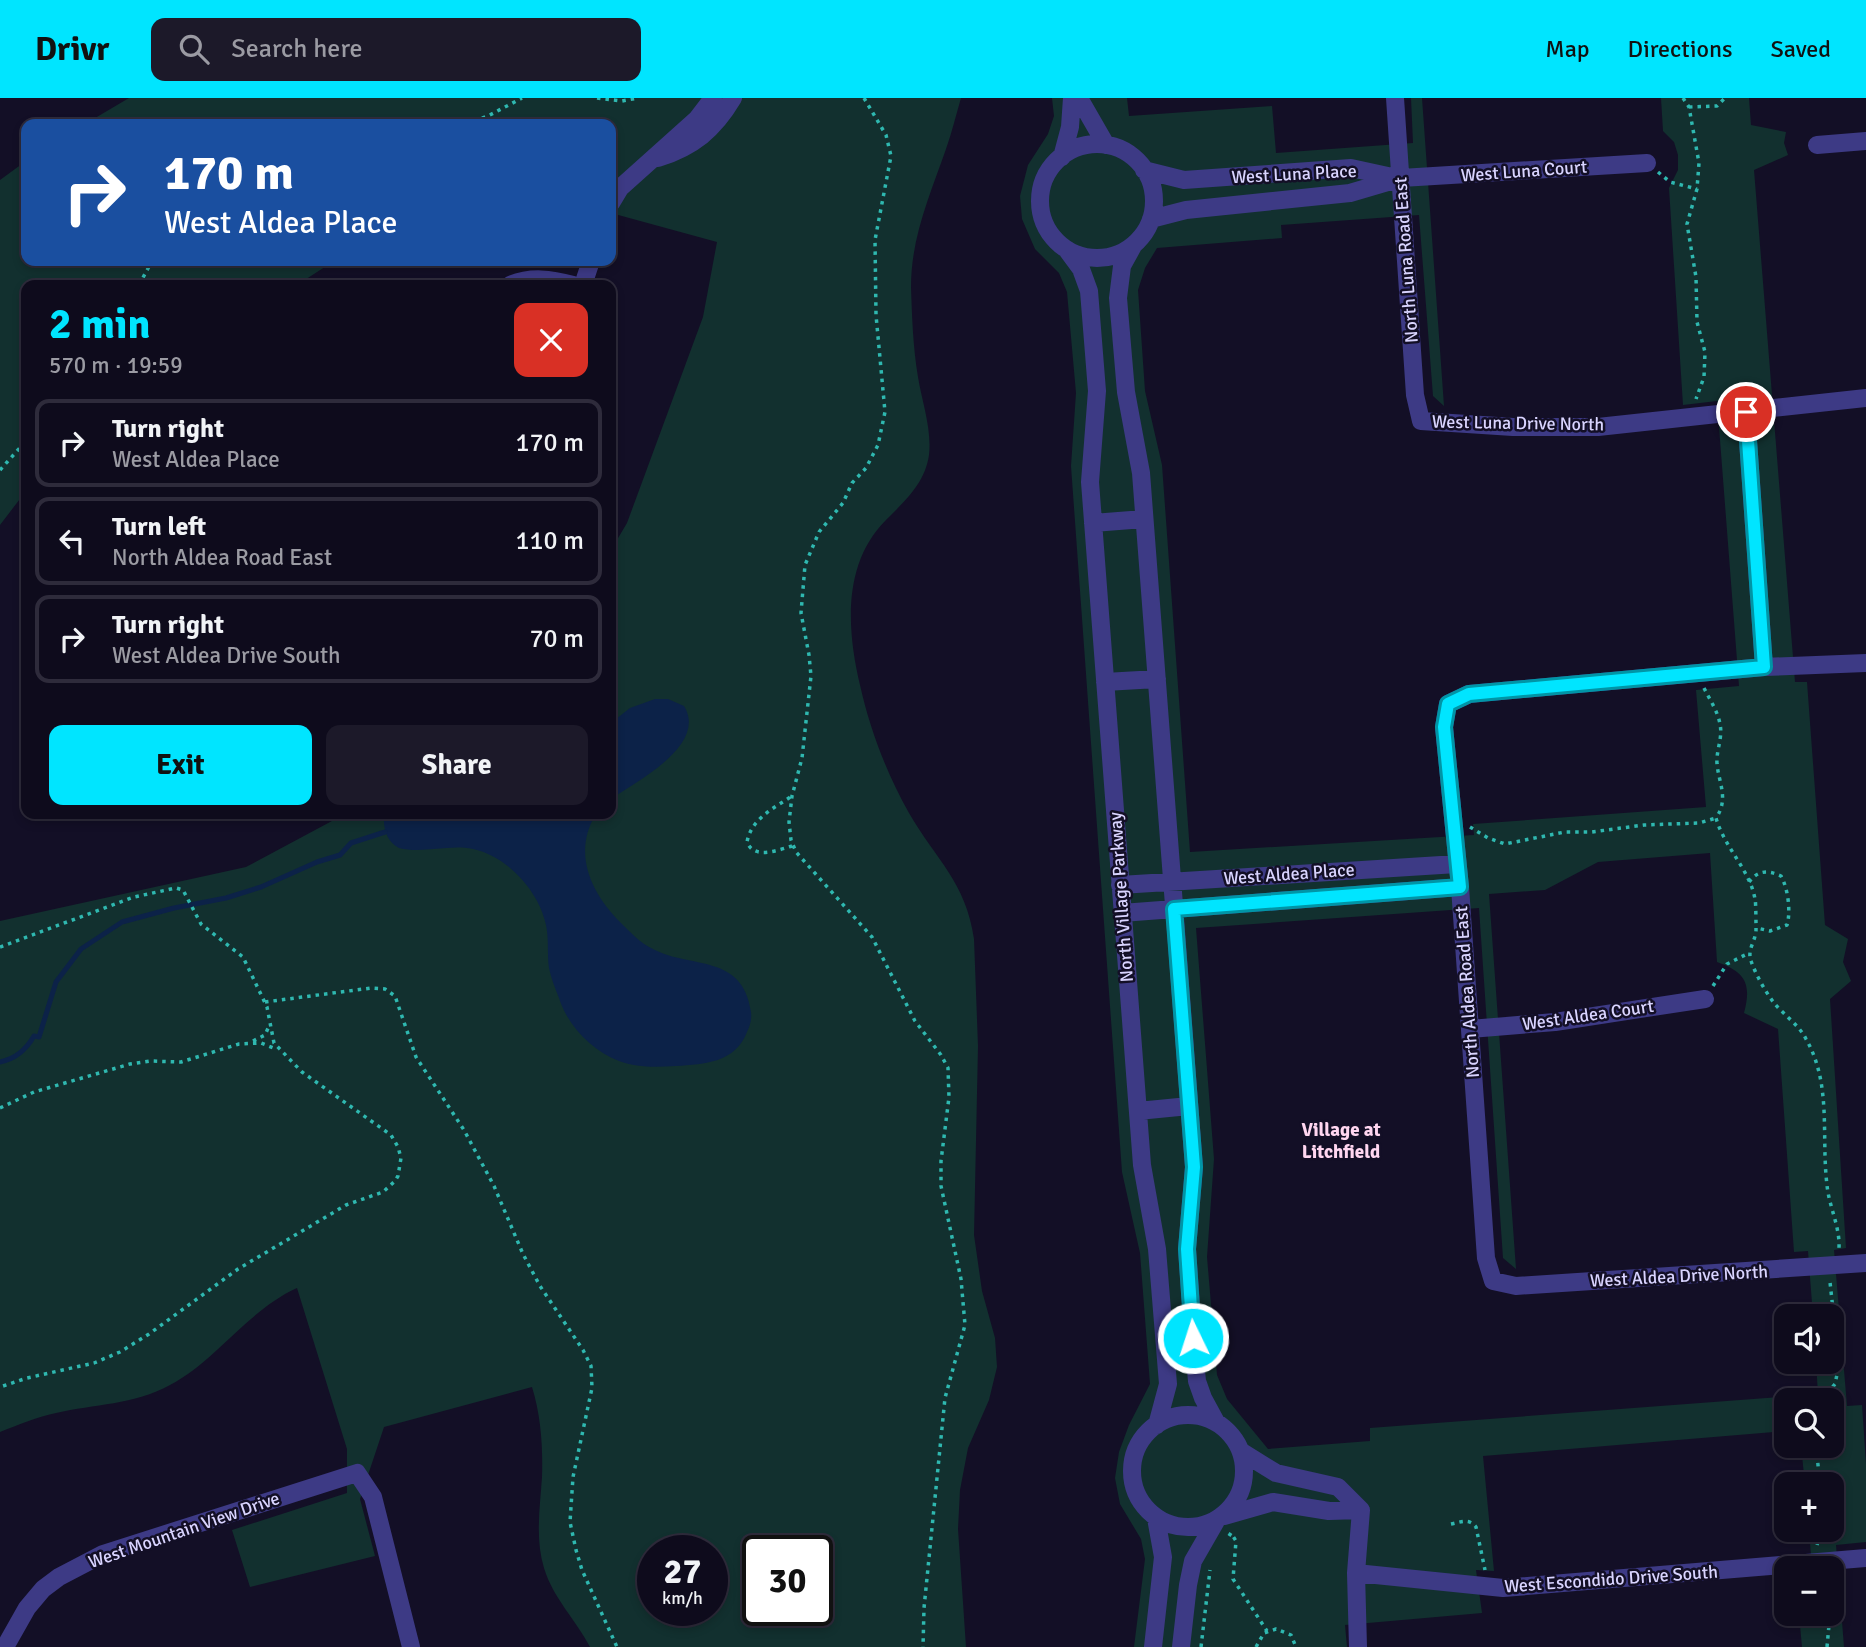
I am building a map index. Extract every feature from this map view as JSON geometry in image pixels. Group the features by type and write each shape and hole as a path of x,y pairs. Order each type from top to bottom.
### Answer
{"street":[{"path":"616,195 629,178 697,120 713,98"},
{"path":"654,159 680,151 692,144 713,125 733,98"},
{"path":"1062,156 1070,127 1072,98"},
{"path":"1079,98 1105,145"},
{"name":"North Luna Road East","path":"1395,98 1415,395 1421,421"},
{"path":"1817,145 1866,141"},
{"path":"1133,246 1118,254 1101,258 1083,257 1067,250 1054,238 1044,223 1040,205 1042,187 1049,170 1062,156 1090,145 1105,145 1121,150 1134,158 1144,170 1152,185 1154,202 1151,219 1144,234 1133,246 1122,266 1118,298 1126,392 1141,473 1194,1167 1187,1249 1197,1381 1216,1422 1236,1440 1242,1452 1245,1469 1243,1486 1236,1503 1220,1518 1194,1561 1188,1585 1181,1647"},
{"name":"West Luna Court","path":"1401,178 1647,163"},
{"name":"West Luna Place","path":"1144,170 1184,180 1351,168 1401,178"},
{"name":"West Luna Place","path":"1151,219 1179,211 1350,193 1401,178"},
{"name":"North Village Parkway","path":"1067,250 1081,269 1089,291 1097,391 1090,482 1142,1165 1157,1249 1168,1384 1157,1424"},
{"path":"525,280 546,280"},
{"name":"West Luna Drive North","path":"1421,421 1513,427 1598,427 1866,398"},
{"path":"1746,412 1764,667"},
{"path":"1093,523 1144,519"},
{"path":"1701,673 1764,667 1866,663"},
{"name":"North Aldea Road East","path":"1493,1281 1486,1258 1460,887 1444,727 1448,704 1469,694 1701,673"},
{"path":"1105,682 1157,679"},
{"name":"West Aldea Place","path":"1121,885 1457,864"},
{"name":"West Aldea Place","path":"1122,913 1460,887"},
{"name":"West Aldea Court","path":"1470,1029 1555,1022 1705,999"},
{"path":"1138,1111 1189,1106"},
{"name":"West Aldea Drive North","path":"1493,1281 1516,1286 1866,1263"},
{"path":"1216,1422 1201,1416 1170,1418 1157,1424 1143,1437 1135,1453 1131,1471 1134,1489 1143,1506 1156,1518 1170,1525 1201,1527 1220,1518 1273,1502 1329,1511 1361,1510"},
{"path":"1242,1452 1276,1473 1338,1487 1361,1510 1356,1573 1358,1647"},
{"name":"West Mountain View Drive","path":"5,1647 27,1608 43,1589 59,1577 103,1554 357,1473 373,1497 411,1647"},
{"path":"1153,1647 1164,1557 1156,1518"},
{"name":"West Escondido Drive South","path":"1356,1573 1486,1586 1531,1587 1866,1558"}],"path":[{"path":"480,119 522,98"},
{"path":"597,98 622,101 638,98"},
{"path":"864,98 886,135 891,156 875,240 876,315 885,390 884,424 878,445 866,468 852,483 843,503 819,532 805,565 801,606 810,655 810,695 802,758 792,796 789,822 792,846 815,876 872,937 915,1021 948,1068 949,1097 941,1161 941,1186 961,1279 965,1325 944,1408 924,1608 923,1647"},
{"path":"1683,98 1689,107 1699,163 1697,189 1687,224 1696,277 1697,322 1706,363 1696,399 1695,417"},
{"path":"1689,107 1717,106 1725,98"},
{"path":"1647,163 1670,182 1697,189"},
{"path":"0,470 21,447"},
{"path":"1454,829 1470,827 1505,844 1564,832 1699,823 1716,818 1724,799 1717,764 1721,732 1716,712 1703,687 1701,673"},
{"path":"792,796 756,822 747,842 748,847 757,852 792,846"},
{"path":"1716,818 1721,834 1749,882 1755,899 1754,921 1757,928 1749,953 1757,975 1772,1001 1805,1036 1822,1081 1826,1184 1840,1234 1837,1266 1829,1280 1838,1374 1832,1388"},
{"path":"1749,882 1759,873 1772,872 1781,876 1787,889 1790,915 1787,925 1770,931 1757,928"},
{"path":"0,947 134,897 176,888 183,890 205,928 243,957 265,1002 272,1039 281,1052"},
{"path":"1705,999 1727,964 1749,953"},
{"path":"265,1002 372,988 386,989 398,1001 416,1057 470,1139 540,1286 591,1366 592,1388 573,1477 570,1522 582,1570 617,1647"},
{"path":"247,1043 261,1038 268,1031 270,1024"},
{"path":"0,1108 34,1091 130,1064 150,1061 181,1062 231,1045 271,1045 312,1079 391,1135 401,1158 396,1181 383,1192 346,1205 238,1269 149,1335 120,1352 82,1367 27,1378 0,1387"},
{"path":"1451,1524 1466,1521 1476,1527 1485,1560 1486,1586"},
{"path":"1223,1543 1231,1533 1234,1537 1233,1579 1267,1631"},
{"path":"1201,1647 1211,1567"},
{"path":"1828,1647 1829,1626"},
{"path":"1256,1647 1260,1637 1267,1631 1276,1629 1286,1632 1294,1640 1296,1647"}],"green space":[{"path":"129,98 961,98 922,216 912,269 914,343 930,445 927,465 919,483 872,537 862,557 855,577 851,620 860,685 880,751 909,813 957,886 970,919 974,939 978,1046 974,1235 982,1291 995,1338 997,1367 989,1400 968,1448 960,1490 958,1529 966,1647 590,1647 553,1589 541,1557 539,1523 542,1443 532,1387 384,1427 360,1499 375,1556 250,1587 232,1530 347,1493 347,1449 297,1288 263,1309 187,1375 156,1392 49,1415 0,1432 0,921 246,867 336,819 616,819 616,542 627,523 703,317 717,242 616,214 616,119 93,119"},
{"path":"1052,98 1127,98 1129,116 1272,106 1276,153 1413,143 1411,98 1422,98 1444,406 1433,396 1419,215 1281,225 1282,238 1157,248 1145,268 1138,290 1145,391 1162,465 1190,852 1474,835 1473,824 1706,807 1696,690 1739,686 1717,401 1683,405 1669,188 1678,170 1678,155 1674,142 1663,131 1661,98 1749,98 1751,125 1786,132 1784,143 1788,155 1754,170 1795,682 1807,682 1825,925 1848,939 1843,962 1851,981 1830,999 1846,1248 1834,1250 1838,1304 1812,1304 1808,1251 1794,1252 1778,1029 1744,1013 1747,994 1744,980 1734,970 1717,962 1710,853 1598,862 1545,890 1489,894 1516,1269 1503,1258 1479,908 1196,928 1214,1159 1207,1257 1217,1375 1227,1399 1268,1449 1370,1441 1370,1428 1774,1397 1774,1432 1483,1456 1494,1571 1476,1570 1482,1613 1345,1625 1347,1647 1134,1647 1145,1559 1141,1539 1120,1504 1115,1478 1119,1452 1129,1425 1150,1384 1140,1253 1122,1172 1071,466 1076,393 1067,292 1059,273 1035,249 1022,219 1020,196 1028,165 1048,134 1054,116"},
{"path":"21,165 21,266 326,266 305,280 21,280 21,498 0,525 0,180"},
{"path":"1844,1370 1847,1406 1862,1405 1866,1464 1866,1542 1836,1545 1837,1556 1811,1556 1810,1542 1844,1542 1844,1472 1804,1472 1802,1458 1844,1458 1844,1388 1818,1388 1817,1374 1844,1374"},
{"path":"1800,1626 1842,1626 1844,1647 1802,1647"}],"water":[{"path":"655,699 668,699 684,706 689,720 686,734 678,748 652,772 616,796 616,719 630,708"},
{"path":"384,819 594,819 589,829 585,858 593,885 601,898 620,922 648,947 713,966 738,980 746,993 751,1015 742,1042 727,1056 718,1060 676,1066 633,1065 599,1050 582,1036 563,1008 549,968 547,930 542,912 520,877 498,859 473,849 399,848 386,834"}],"waterway":[{"path":"0,1062 20,1053 34,1036 39,1037 56,982 81,949 122,922 226,898 261,887 317,862 340,855 351,843 385,832"}],"district":[{"name":"Village at Litchfield","path":"1341,1140"}],"route":[{"path":"1193,1338 1187,1249 1194,1167 1174,909 1460,887 1444,727 1448,704 1469,694 1764,667 1746,412"}]}
